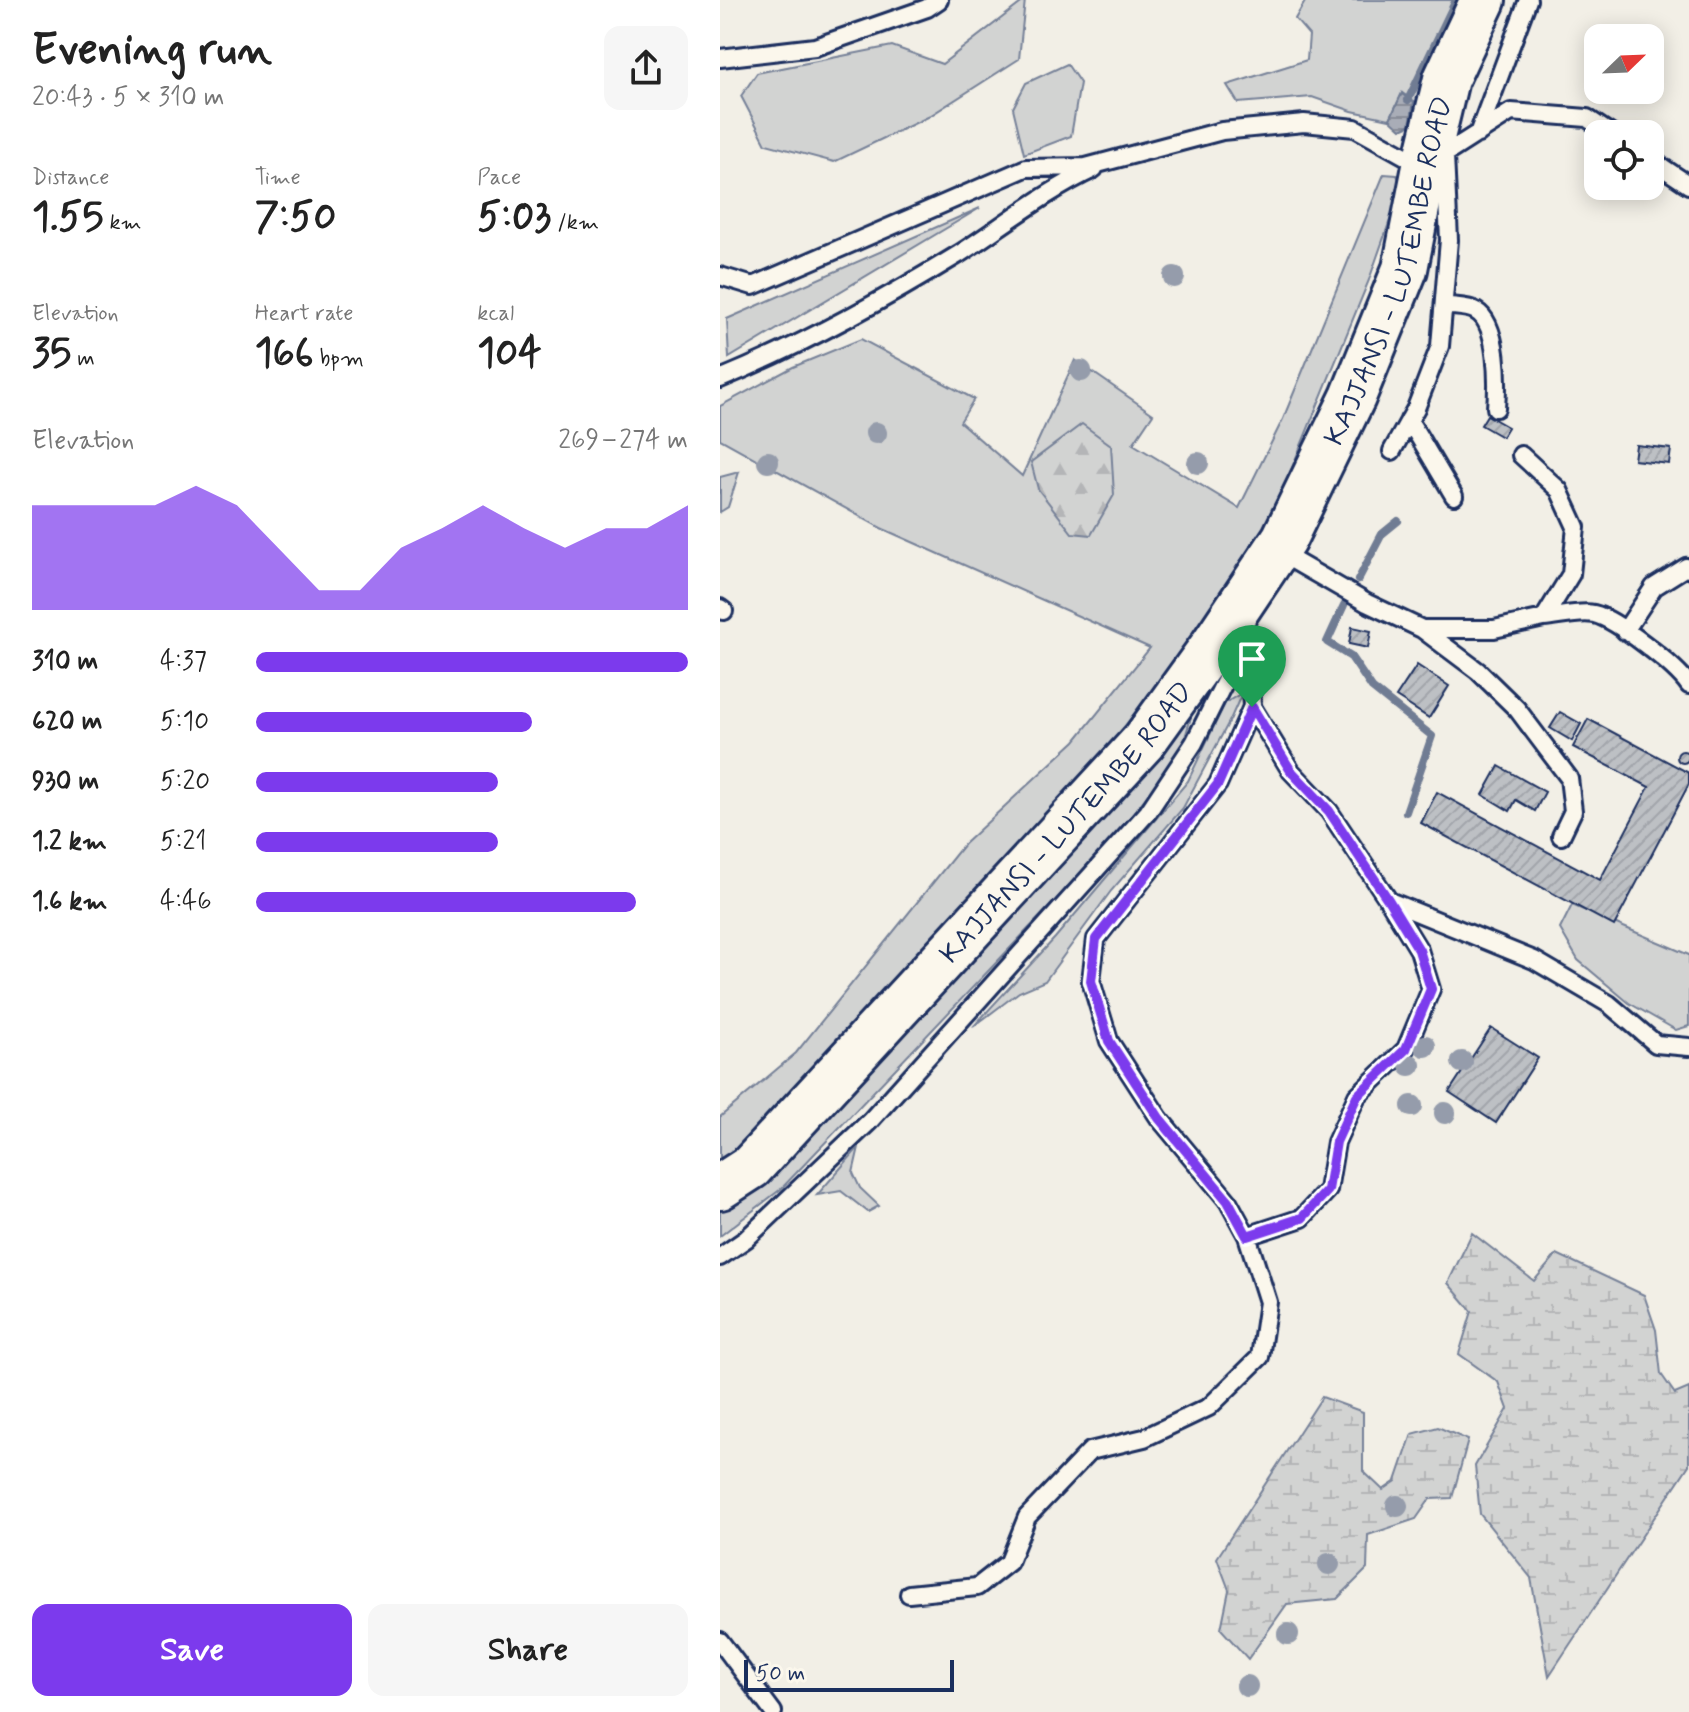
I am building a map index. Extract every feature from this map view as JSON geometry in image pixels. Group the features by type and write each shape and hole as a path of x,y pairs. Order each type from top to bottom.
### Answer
{"street":[{"name":"KAJJANSI - LUTEMBE ROAD","path":"720,1187 751,1167 1144,741 1247,614 1353,397 1405,269 1435,161 1446,79 1483,0"}],"lane":[{"path":"720,58 815,47 927,8 939,0"},
{"path":"1478,134 1528,0"},
{"path":"1435,161 1511,112 1590,120"},
{"path":"720,276 753,286 1026,168 1086,167 1222,131 1304,123 1355,128 1435,161"},
{"path":"1392,451 1409,420 1440,346 1449,240 1435,161"},
{"path":"720,379 783,353 849,318 1086,173 1110,162"},
{"path":"1664,168 1689,185"},
{"path":"1444,305 1475,310 1488,323 1499,379 1496,408"},
{"path":"1409,420 1454,496"},
{"path":"1521,455 1559,490 1576,527 1571,574 1544,618"},
{"path":"1276,550 1367,603 1422,629 1478,671 1517,709 1569,778 1573,811 1561,836"},
{"path":"1625,631 1654,587 1686,567 1689,569"},
{"path":"909,1594 977,1587 1009,1562 1027,1517 1090,1451 1144,1438 1209,1407 1260,1357 1268,1302 1247,1236 1228,1201 1159,1118 1109,1041 1091,981 1096,939 1218,784 1252,707 1247,614"},
{"path":"720,1257 746,1239 870,1121 1148,812 1194,743 1247,614"},
{"path":"1422,629 1494,629 1544,618 1594,614 1625,631 1680,671 1689,685"},
{"path":"1247,1236 1302,1218 1328,1190 1336,1142 1357,1096 1406,1049 1431,989 1419,950 1389,901 1329,811 1291,771 1252,707"},
{"path":"1389,901 1534,960 1609,1004 1656,1044 1689,1047"},
{"path":"720,1641 773,1712"}],"green space":[{"path":"1025,0 1019,59 928,117 834,162 766,144 741,96 757,73 892,46 942,64"},
{"path":"1306,0 1472,0 1421,119 1410,125 1414,101 1402,93 1390,119 1352,111 1312,97 1238,103 1227,85 1307,60 1309,35 1295,19"},
{"path":"1067,64 1080,83 1071,136 1024,154 1013,108 1026,83"},
{"path":"1384,174 1397,175 1402,186 1369,280 1268,526 1231,588 1100,758 771,1120 720,1162 720,1117 796,1053 964,844 1075,741 1150,648 881,528 720,439 720,406 793,367 861,339 974,399 960,422 1022,476 1075,360 1153,414 1133,444 1239,508 1283,419"},
{"path":"980,208 729,358 727,319"},
{"path":"1082,424 1111,445 1114,495 1091,535 1072,533 1038,489 1031,462"},
{"path":"739,472 728,507 720,512 720,477"},
{"path":"1242,693 1183,808 1111,891 1045,981 1019,992 973,1027 1055,938 1188,781 1225,703"},
{"path":"1195,704 1183,744 1154,787 1107,846 781,1189 720,1236 720,1208"},
{"path":"1572,905 1689,955 1689,1026 1676,1030 1629,1003 1578,960 1560,929"},
{"path":"859,1147 853,1173 860,1188 879,1206 868,1212 841,1191 817,1195"},
{"path":"1472,1233 1534,1281 1557,1254 1644,1295 1656,1330 1661,1374 1675,1394 1689,1388 1689,1465 1549,1676 1531,1578 1480,1514 1475,1466 1508,1409 1498,1382 1459,1354 1472,1311 1448,1283"},
{"path":"1322,1397 1363,1412 1363,1471 1383,1490 1396,1481 1412,1434 1438,1427 1468,1440 1452,1498 1430,1499 1416,1519 1368,1535 1367,1569 1337,1599 1287,1604 1248,1659 1221,1629 1229,1590 1217,1558"}],"shaded area":[{"path":"1402,93 1408,100 1414,101 1410,125 1401,129 1390,119"}],"building":[{"path":"1487,415 1508,427 1502,437 1481,425"},
{"path":"1636,445 1671,449 1669,464 1634,460"},
{"path":"1352,627 1371,631 1368,648 1349,644"},
{"path":"1417,665 1449,686 1429,718 1396,697"},
{"path":"1560,712 1581,724 1572,741 1550,728"},
{"path":"1588,719 1689,773 1689,784 1614,926 1421,823 1437,792 1600,880 1649,787 1573,747"},
{"path":"1683,751 1689,757 1683,763 1677,757"},
{"path":"1499,766 1545,792 1535,811 1516,800 1510,811 1483,795"},
{"path":"1491,1028 1538,1058 1496,1123 1449,1092"}],"waterway":[{"path":"1408,100 1456,0"},
{"path":"1358,580 1382,534 1398,521"},
{"path":"1344,605 1327,642 1351,657 1372,688 1432,736 1406,812"}],"route":[{"path":"1252,707 1291,771 1329,811 1389,901 1419,950 1431,989 1406,1049 1357,1096 1336,1142 1328,1190 1302,1218 1247,1236 1228,1201 1159,1118 1109,1041 1091,981 1096,939 1218,784 1252,707"}]}
